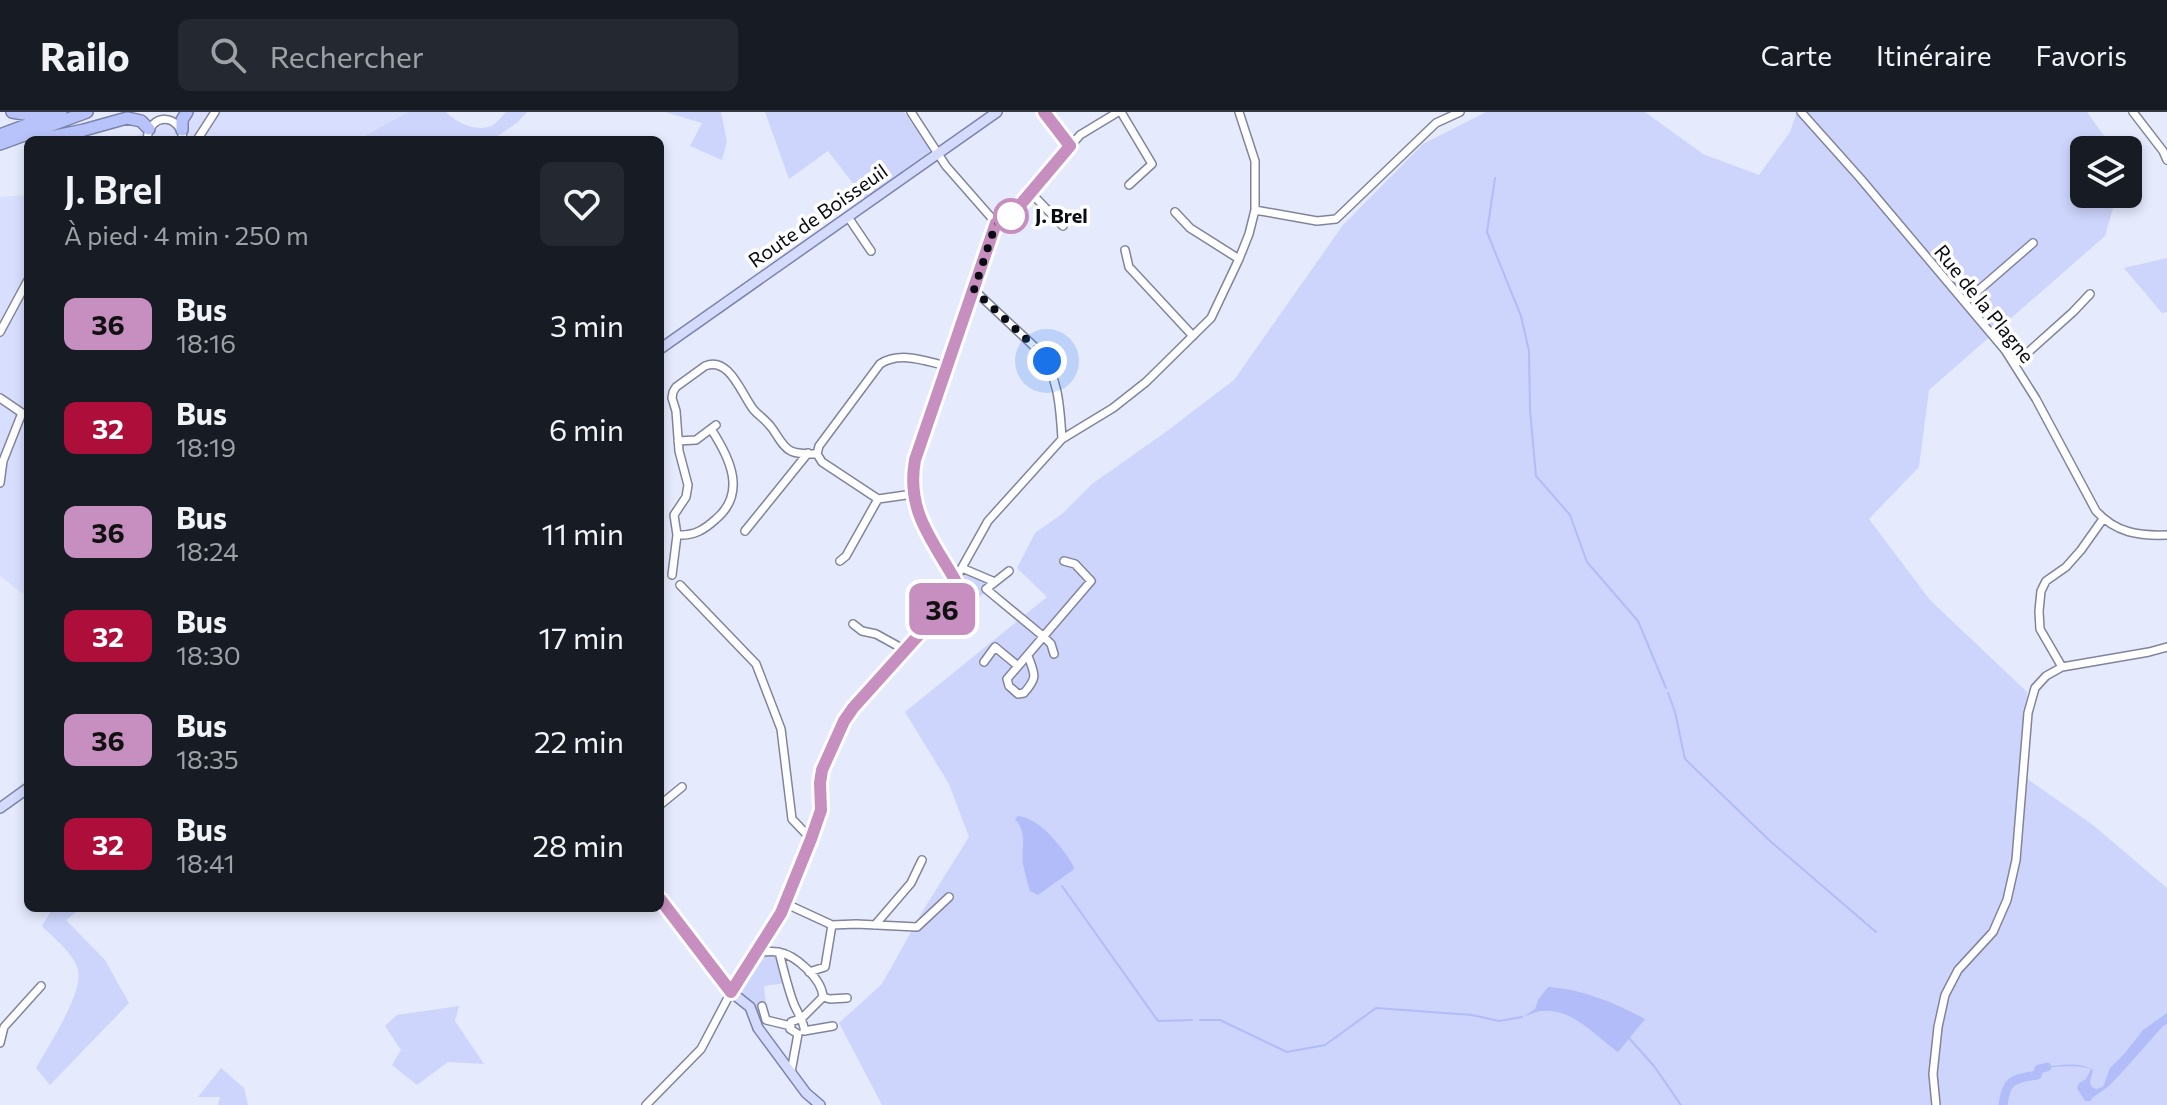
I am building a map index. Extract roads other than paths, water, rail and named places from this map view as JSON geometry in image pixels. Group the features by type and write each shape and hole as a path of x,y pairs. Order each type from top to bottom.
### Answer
{"highway":[{"path":"12,112 42,112"},
{"path":"0,135 61,112"},
{"path":"0,144 87,112"},
{"path":"183,135 182,120 187,112"},
{"path":"55,136 131,117 141,121 149,134"},
{"path":"0,151 24,143"}],"main road":[{"name":"Route de Boisseuil","path":"664,346 997,112"},
{"path":"0,808 24,791"},
{"path":"664,904 731,992 750,1007 760,1031 806,1093 820,1105"}],"street":[{"path":"149,134 159,112 174,121 183,135"},
{"path":"199,136 215,112"},
{"path":"911,112 938,154 996,223"},
{"path":"1044,112 1070,146"},
{"path":"955,580 920,518 913,494 912,474 996,223 1010,217 1080,135 1120,112 1152,164 1129,185"},
{"path":"646,1105 701,1049 731,992 784,906 821,810 822,770 853,708 943,608 988,521 1062,439 1113,408 1146,382 1211,318 1239,259 1255,210 1255,161 1239,112"},
{"path":"1255,210 1317,221 1336,219 1436,123 1460,112"},
{"name":"Rue de la Plagne","path":"1801,112 2015,364 2103,519"},
{"path":"2133,112 2167,160"},
{"path":"149,134 168,120"},
{"path":"1031,193 1063,226"},
{"path":"1175,212 1190,228 1239,259"},
{"path":"848,217 871,251"},
{"path":"1965,302 2033,243"},
{"path":"1125,250 1129,267 1193,336"},
{"path":"0,325 24,281"},
{"path":"0,332 24,287"},
{"path":"974,290 1047,361 1057,391 1062,439"},
{"path":"2015,364 2090,294"},
{"path":"745,531 819,446 880,364 901,357 947,366"},
{"path":"672,575 677,535 674,515 686,497 688,485 679,451 673,392 710,364 726,368 754,410 791,451 812,454 878,499 913,494"},
{"path":"0,398 24,412"},
{"path":"0,483 3,461 24,415"},
{"path":"677,535 688,536 706,528 724,513 734,489 732,472 713,427 696,440 678,441"},
{"path":"840,561 846,556 878,499"},
{"path":"2062,667 2040,629 2041,591 2046,581 2066,567 2103,519 2128,533 2167,535"},
{"path":"1028,656 1035,675 1034,682 1024,693 1018,694 1009,686 1007,679 1091,581 1075,564 1064,561"},
{"path":"962,568 995,582"},
{"path":"1009,571 986,589 1044,637 1051,644 1054,654"},
{"path":"680,585 756,664 781,729 792,819 811,839"},
{"path":"853,624 905,650"},
{"path":"984,662 995,647 1018,666"},
{"path":"1936,1105 1933,1074 1945,995 1958,970 1993,932 2007,900 2016,860 2030,703 2035,688 2062,667 2166,649"},
{"path":"664,802 682,787"},
{"path":"875,925 911,883 922,860"},
{"path":"784,906 832,925 917,927 949,897"},
{"path":"809,972 825,967 832,925"},
{"path":"758,952 779,952 789,956 809,972 822,988 823,997"},
{"path":"779,952 791,999 802,1018 791,1072"},
{"path":"0,1043 4,1027 41,986"},
{"path":"823,997 802,1018 791,1022 790,1029 801,1033 833,1026"},
{"path":"823,997 847,998"},
{"path":"760,1031 766,1020 762,1006"},
{"path":"766,1020 791,1026"}],"waterway":[{"path":"1495,178 1487,232 1521,316 1529,351 1536,476 1570,515 1587,562 1638,621 1666,688"},
{"path":"1668,693 1685,759 1769,840 1876,932"},
{"path":"1062,886 1158,1021 1192,1020"},
{"path":"1200,1020 1220,1020 1287,1052 1325,1045 1376,1008 1472,1015 1499,1021 1522,1017"},
{"path":"1628,1037 1654,1066 1681,1105"},
{"path":"2003,1105 2006,1090 2012,1082 2037,1075 2039,1069 2047,1067"}],"place":[{"name":"J. Brel","path":"1011,216"}]}
